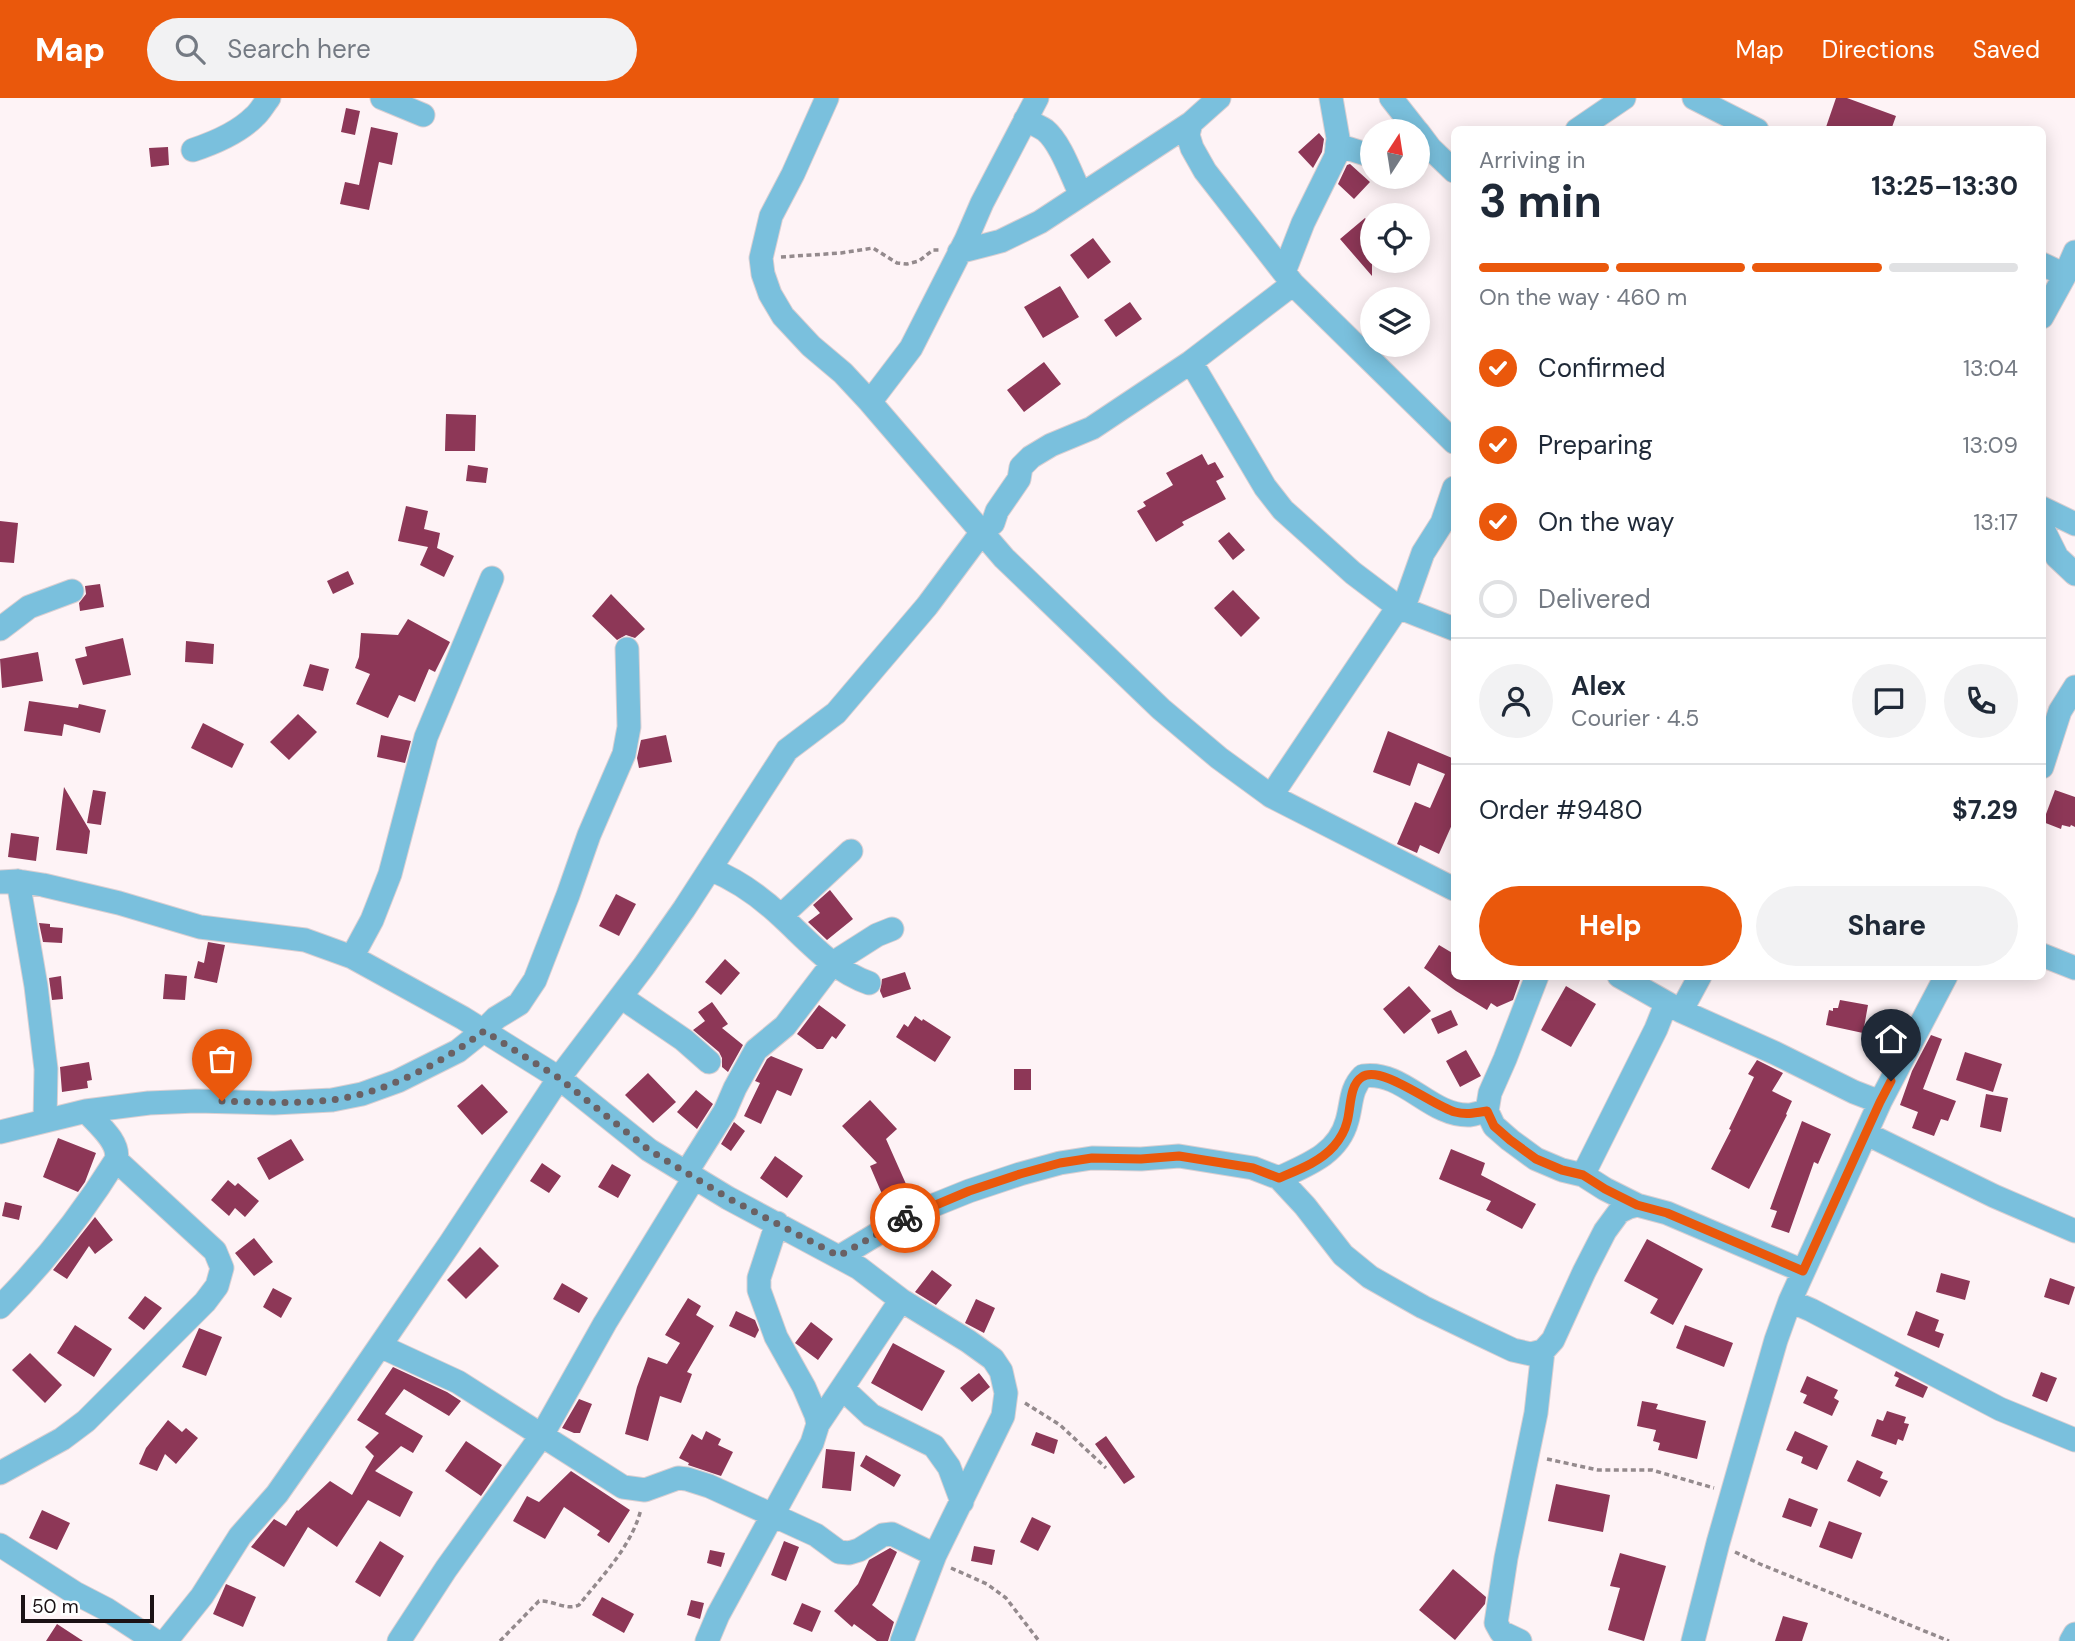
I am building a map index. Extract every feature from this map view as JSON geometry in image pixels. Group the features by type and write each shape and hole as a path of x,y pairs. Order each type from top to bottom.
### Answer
{"street":[{"path":"192,150 212,144 255,117 268,98"},
{"path":"382,98 424,115"},
{"path":"827,98 771,216 761,258 770,294 783,316 870,402 1013,567 1161,709 1219,758 1271,796 1451,887"},
{"path":"870,402 911,348 1037,98"},
{"path":"958,253 1000,241 1040,222 1191,123 1219,98"},
{"path":"166,1641 202,1596 240,1536 277,1494 451,1242 559,1078 621,998 684,909 787,750 836,713 927,606 982,532 993,523 997,511 1018,479 1021,467 1031,457 1051,445 1092,428 1191,362 1289,278 1303,223 1336,156 1338,138 1331,98"},
{"path":"1391,98 1405,119"},
{"path":"1583,126 1624,98"},
{"path":"1694,98 1749,126"},
{"path":"1025,120 1044,129 1056,143 1081,195"},
{"path":"1191,123 1188,135 1205,171 1289,278 1451,439"},
{"path":"1337,145 1360,152"},
{"path":"1430,150 1451,168"},
{"path":"2046,312 2065,290 2075,252"},
{"path":"2046,269 2065,290"},
{"path":"1191,362 1265,487 1283,510 1353,573 1398,607 1451,628"},
{"path":"1271,796 1398,607 1406,601 1423,553 1441,523 1451,496"},
{"path":"2046,510 2075,524"},
{"path":"2046,535 2057,557 2075,574"},
{"path":"352,957 372,920 390,873 426,737 492,578"},
{"path":"0,629 29,607 72,591"},
{"path":"0,1132 86,1111 149,1103 274,1103 332,1100 362,1094 398,1081 458,1051 484,1031 496,1018 519,1004 534,980 589,835 624,754 629,727 627,649"},
{"path":"2046,741 2051,709 2075,687"},
{"path":"781,916 851,851"},
{"path":"710,869 741,883 833,963 857,979 869,983"},
{"path":"45,1120 46,1069 36,986 9,882 120,903 200,927 305,940 352,957 463,1018 559,1078 649,1150 728,1198 859,1268 901,1300 993,1359 1001,1371 1006,1390 1003,1416 934,1557 902,1641"},
{"path":"400,1641 446,1569 542,1435 690,1175 756,1049 785,1026 833,963 877,935 892,929"},
{"path":"2046,957 2075,968"},
{"path":"1535,980 1506,1059 1490,1093 1487,1111 1494,1126 1536,1159 1583,1175 1637,1205 1667,1213 1803,1271"},
{"path":"1626,980 1673,1007 1880,1102"},
{"path":"1583,1175 1645,1053 1673,1007 1697,980"},
{"path":"1693,1641 1718,1543 1776,1340 1790,1301 1880,1102 1944,980"},
{"path":"621,998 684,1040 709,1062"},
{"path":"1279,1178 1321,1157 1333,1147 1347,1122 1355,1084 1363,1076 1374,1074 1405,1085 1438,1106 1457,1113 1469,1115 1487,1111"},
{"path":"0,1307 27,1280 85,1208 116,1160 118,1154 114,1144 86,1111"},
{"path":"1867,1134 1994,1196 2075,1230"},
{"path":"839,1256 907,1216 1020,1174 1092,1158 1141,1159 1179,1156 1253,1168 1279,1178 1343,1255 1370,1276 1423,1307 1513,1350 1531,1354 1543,1351 1553,1340 1605,1231 1619,1212 1637,1205"},
{"path":"0,1474 62,1439 86,1421 217,1286 222,1268 215,1251 116,1160"},
{"path":"777,1223 759,1278 760,1290 776,1337 804,1387 818,1424"},
{"path":"707,1641 718,1615 812,1443 818,1424 901,1300"},
{"path":"1790,1301 2000,1409 2075,1440"},
{"path":"380,1346 458,1382 623,1487 645,1490 678,1478 687,1479 709,1486 816,1535 839,1552 859,1550 883,1535 892,1534 934,1557"},
{"path":"1520,1641 1501,1632 1496,1623 1506,1558 1536,1413 1543,1351"},
{"path":"842,1388 872,1415 934,1447 949,1467 962,1502"},
{"path":"0,1545 155,1641"},
{"path":"2071,1641 2075,1634"}],"path":[{"path":"761,258 841,253 873,248 897,263 907,264 919,261 933,250 958,253"},
{"path":"1006,1390 1060,1425 1106,1468"},
{"path":"1528,1454 1598,1470 1652,1470 1732,1494"},
{"path":"500,1641 539,1601 574,1607 579,1605 633,1532 645,1490"},
{"path":"1718,1543 1760,1564 1949,1641"},
{"path":"934,1557 987,1584 1006,1598 1039,1641"}],"building":[{"path":"1836,98 1847,98 1896,116 1892,126 1826,126"},
{"path":"346,108 360,111 355,135 341,132"},
{"path":"371,127 398,133 392,165 379,162 369,210 340,204 345,182 359,185"},
{"path":"1319,133 1324,139 1322,152 1313,168 1298,152"},
{"path":"168,147 169,165 151,167 149,148"},
{"path":"1350,164 1360,173 1360,189 1363,189 1354,199 1338,184"},
{"path":"1360,222 1360,262 1340,239"},
{"path":"1093,238 1111,262 1088,279 1070,255"},
{"path":"1060,286 1079,317 1043,338 1024,307"},
{"path":"1130,302 1142,319 1116,337 1104,320"},
{"path":"1044,362 1061,384 1024,412 1007,390"},
{"path":"446,414 476,415 475,451 445,451"},
{"path":"1202,454 1208,465 1215,462 1224,477 1216,481 1226,499 1182,522 1184,525 1156,542 1137,511 1146,506 1143,502 1173,485 1166,473"},
{"path":"468,465 488,468 486,483 466,481"},
{"path":"406,506 428,511 424,529 440,533 437,548 454,556 444,577 420,565 428,547 398,541"},
{"path":"0,521 18,523 14,563 0,562"},
{"path":"1229,532 1245,550 1233,560 1218,541"},
{"path":"348,571 354,584 333,594 327,581"},
{"path":"100,584 104,607 80,611 79,603 86,594 85,586"},
{"path":"1233,590 1260,618 1241,637 1214,608"},
{"path":"611,594 645,629 635,638 626,635 617,640 592,616"},
{"path":"408,619 450,642 435,672 429,669 415,702 399,695 388,718 356,704 370,674 355,668 361,633 398,635"},
{"path":"123,638 131,675 83,685 75,659 87,656 85,647"},
{"path":"186,641 214,644 213,664 185,662"},
{"path":"38,652 43,681 2,688 0,659"},
{"path":"310,664 329,669 323,691 303,686"},
{"path":"29,701 78,708 79,704 106,710 100,733 64,724 62,736 24,731"},
{"path":"298,714 317,732 289,760 270,742"},
{"path":"203,723 244,744 232,768 191,748"},
{"path":"1388,731 1451,758 1451,827 1439,854 1420,845 1417,853 1397,844 1415,802 1430,808 1445,774 1418,763 1410,786 1373,772"},
{"path":"381,735 411,741 405,763 377,757"},
{"path":"666,735 672,762 639,768 637,758 641,740"},
{"path":"64,787 90,831 87,854 56,850"},
{"path":"93,790 106,792 101,825 87,823"},
{"path":"2055,790 2075,797 2075,827 2062,825 2061,829 2046,823 2046,814"},
{"path":"11,833 39,837 36,861 8,857"},
{"path":"830,890 853,919 827,940 808,922 820,913 813,905"},
{"path":"616,894 636,904 619,936 599,926"},
{"path":"39,923 63,928 62,943 43,942"},
{"path":"208,942 225,945 217,983 194,978 198,961 204,963"},
{"path":"1439,945 1451,952 1451,980 1520,980 1513,1000 1497,1007 1491,1003 1487,1010 1424,968"},
{"path":"725,959 740,973 721,995 705,982"},
{"path":"905,972 911,989 883,998 880,991 882,979"},
{"path":"165,974 187,976 185,1000 163,999"},
{"path":"61,976 63,999 52,1000 49,978"},
{"path":"1409,986 1431,1011 1404,1034 1383,1009"},
{"path":"1566,986 1596,1004 1571,1047 1541,1030"},
{"path":"1840,1000 1868,1005 1863,1033 1826,1025 1829,1010 1838,1008"},
{"path":"712,1002 728,1024 722,1028 743,1045 728,1072 722,1067 719,1052 693,1030 705,1021 698,1012"},
{"path":"819,1005 846,1025 836,1039 832,1036 823,1049 817,1049 797,1034"},
{"path":"1451,1010 1458,1025 1438,1034 1431,1019"},
{"path":"915,1016 951,1037 935,1062 896,1037 904,1024 908,1027"},
{"path":"1931,1035 1942,1039 1923,1089 1956,1101 1948,1121 1941,1119 1934,1136 1912,1128 1918,1112 1900,1105 1912,1071"},
{"path":"1466,1050 1481,1076 1460,1087 1446,1061"},
{"path":"1965,1052 2002,1064 1993,1092 1956,1080"},
{"path":"771,1056 803,1069 791,1096 777,1090 761,1124 744,1116 760,1083 755,1081"},
{"path":"1757,1060 1783,1073 1772,1091 1792,1101 1749,1189 1711,1169 1754,1077 1748,1074"},
{"path":"89,1062 92,1080 87,1081 88,1088 62,1092 60,1067"},
{"path":"1014,1069 1031,1069 1031,1090 1014,1090"},
{"path":"648,1073 676,1102 653,1123 625,1095"},
{"path":"482,1084 508,1112 482,1135 457,1106"},
{"path":"696,1090 713,1104 697,1129 677,1112"},
{"path":"1986,1094 2008,1098 2001,1132 1980,1127"},
{"path":"870,1100 897,1129 886,1139 906,1184 882,1194 870,1166 877,1163 842,1126"},
{"path":"1802,1121 1831,1134 1818,1164 1814,1162 1789,1233 1771,1227 1777,1211 1770,1209"},
{"path":"734,1122 745,1131 731,1151 721,1144"},
{"path":"58,1138 96,1153 85,1182 78,1192 43,1177"},
{"path":"291,1139 304,1160 269,1180 257,1158"},
{"path":"1451,1149 1485,1163 1481,1175 1536,1204 1522,1229 1486,1210 1491,1201 1439,1179"},
{"path":"775,1156 803,1176 787,1198 760,1178"},
{"path":"542,1163 561,1176 549,1193 530,1181"},
{"path":"612,1164 631,1175 618,1198 598,1187"},
{"path":"228,1180 235,1186 238,1183 259,1201 245,1217 235,1208 229,1216 211,1200"},
{"path":"5,1202 22,1206 19,1220 2,1216"},
{"path":"95,1217 113,1240 95,1254 89,1246 67,1279 53,1270"},
{"path":"254,1238 273,1262 254,1276 235,1253"},
{"path":"1647,1239 1703,1269 1673,1325 1650,1313 1658,1299 1624,1281"},
{"path":"480,1247 499,1266 466,1299 447,1280"},
{"path":"932,1270 952,1285 936,1305 915,1292"},
{"path":"1941,1273 1970,1281 1965,1300 1936,1292"},
{"path":"2050,1278 2075,1287 2069,1305 2044,1297"},
{"path":"562,1283 588,1298 579,1313 553,1299"},
{"path":"273,1288 292,1298 281,1318 263,1307"},
{"path":"145,1296 162,1308 144,1330 128,1318"},
{"path":"688,1298 701,1306 696,1315 714,1326 687,1372 692,1374 681,1403 660,1396 648,1441 625,1434 648,1357 667,1364 680,1343 665,1335"},
{"path":"976,1299 995,1308 984,1333 965,1323"},
{"path":"736,1311 755,1320 759,1330 755,1338 729,1326"},
{"path":"1916,1311 1939,1320 1935,1331 1944,1334 1939,1348 1907,1335"},
{"path":"811,1322 833,1339 818,1360 795,1343"},
{"path":"75,1325 112,1349 94,1377 57,1353"},
{"path":"1685,1325 1733,1343 1724,1367 1676,1348"},
{"path":"199,1328 222,1337 206,1376 182,1367"},
{"path":"893,1343 945,1371 922,1411 871,1383"},
{"path":"30,1353 62,1385 45,1403 12,1370"},
{"path":"393,1367 461,1401 449,1416 404,1389 385,1414 423,1436 413,1453 401,1446 375,1471 413,1492 400,1517 368,1500 337,1547 308,1527 284,1567 251,1547 274,1519 286,1526 297,1510 330,1481 352,1495 374,1456 365,1447 379,1433 357,1420"},
{"path":"1896,1371 1928,1387 1923,1398 1895,1386 1899,1378 1894,1376"},
{"path":"2041,1372 2057,1378 2047,1402 2032,1396"},
{"path":"979,1373 990,1387 972,1402 960,1388"},
{"path":"1807,1376 1838,1390 1834,1398 1839,1401 1832,1416 1803,1403 1807,1395 1800,1392"},
{"path":"579,1399 592,1404 580,1433 574,1433 562,1428"},
{"path":"1642,1401 1658,1404 1656,1409 1706,1421 1697,1459 1658,1450 1660,1443 1653,1441 1656,1430 1637,1426"},
{"path":"1887,1411 1906,1417 1904,1423 1909,1424 1903,1441 1898,1439 1896,1445 1871,1436 1877,1419 1883,1421"},
{"path":"168,1420 182,1432 186,1428 198,1438 176,1464 165,1454 157,1471 139,1464 146,1448"},
{"path":"706,1431 721,1439 718,1445 733,1452 721,1476 688,1465 689,1463 679,1458 692,1434 702,1440"},
{"path":"1795,1431 1828,1446 1817,1470 1801,1463 1803,1457 1786,1450"},
{"path":"1036,1432 1058,1440 1054,1454 1031,1445"},
{"path":"1106,1436 1135,1477 1124,1484 1095,1444"},
{"path":"466,1441 502,1465 481,1496 445,1471"},
{"path":"826,1449 855,1452 851,1491 822,1488"},
{"path":"866,1455 901,1475 894,1487 860,1466"},
{"path":"1857,1460 1883,1472 1880,1478 1888,1481 1880,1497 1847,1481"},
{"path":"571,1471 630,1510 609,1543 597,1535 600,1531 564,1507 545,1539 513,1521 527,1496 539,1502"},
{"path":"1556,1484 1610,1495 1603,1532 1548,1521"},
{"path":"1789,1498 1818,1509 1811,1527 1782,1517"},
{"path":"42,1510 70,1523 57,1550 29,1538"},
{"path":"1032,1517 1051,1526 1038,1551 1020,1542"},
{"path":"1829,1521 1862,1533 1852,1559 1819,1547"},
{"path":"380,1541 404,1556 380,1597 355,1582"},
{"path":"784,1541 799,1547 786,1581 771,1575"},
{"path":"974,1546 995,1550 992,1565 971,1561"},
{"path":"890,1548 897,1552 872,1605 894,1622 888,1641 877,1641 854,1624 852,1627 834,1611 858,1584 869,1560"},
{"path":"710,1550 725,1553 721,1567 707,1563"},
{"path":"1620,1553 1666,1566 1644,1641 1608,1630 1620,1588 1610,1586"},
{"path":"1453,1569 1486,1597 1485,1604 1455,1640 1419,1610"},
{"path":"226,1584 256,1597 243,1627 213,1614"},
{"path":"602,1597 634,1614 624,1633 592,1615"},
{"path":"691,1600 704,1603 700,1619 687,1615"},
{"path":"802,1603 821,1611 812,1632 793,1624"},
{"path":"1783,1616 1808,1623 1802,1641 1775,1641"},
{"path":"57,1624 83,1641 46,1641"}],"way so far":[{"path":"222,1101 274,1103 332,1100 362,1094 398,1081 458,1051 484,1031 559,1078 649,1150 728,1198 839,1256 905,1218"}],"route":[{"path":"905,1218 969,1191 1020,1174 1092,1158 1141,1159 1179,1156 1253,1168 1279,1178 1307,1166 1333,1147 1347,1122 1355,1084 1363,1076 1374,1074 1405,1085 1438,1106 1457,1113 1469,1115 1487,1111 1494,1126 1536,1159 1583,1175 1637,1205 1667,1213 1803,1271 1891,1081"}]}
